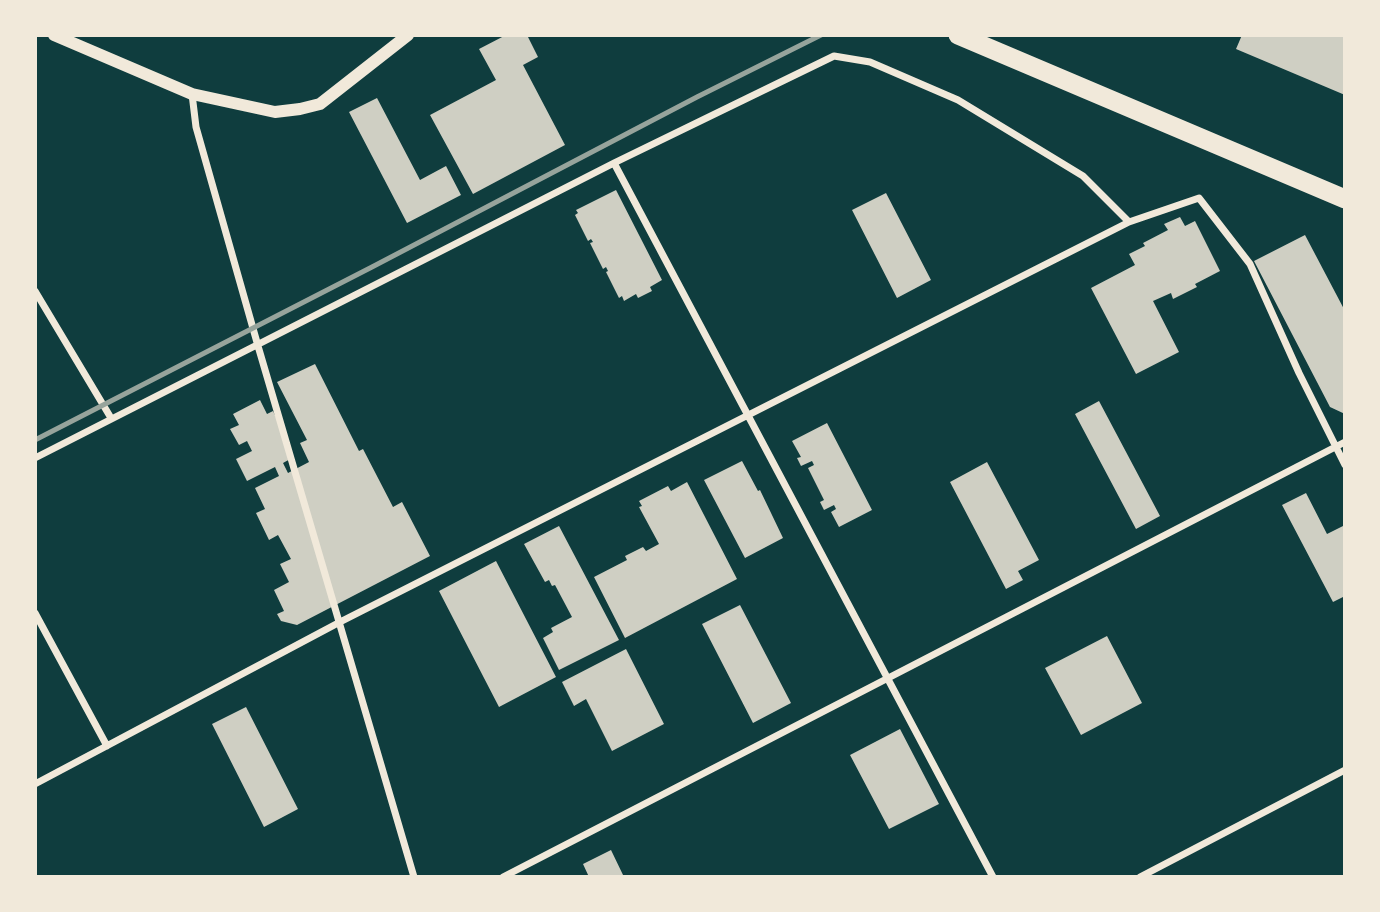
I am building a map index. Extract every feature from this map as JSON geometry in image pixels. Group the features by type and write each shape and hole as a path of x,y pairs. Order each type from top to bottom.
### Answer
{"highway":[{"path":"964,38 1345,200"}],"street":[{"path":"54,35 192,94 275,112 320,103 408,35"},
{"path":"35,458 614,163 834,56 870,62 958,100 1083,176 1129,222"},
{"path":"192,94 197,127 258,346 414,877"},
{"path":"614,163 993,877"},
{"path":"35,784 340,622 1129,222 1199,198 1250,264 1299,373 1345,465"},
{"path":"35,291 111,418"},
{"path":"503,877 1345,442"},
{"path":"35,613 107,746"},
{"path":"1140,877 1345,770"}],"building":[{"path":"506,35 527,35 538,57 523,65 565,145 473,194 430,115 496,80 479,49"},
{"path":"1242,35 1345,35 1345,95 1236,49"},
{"path":"377,98 420,180 446,166 461,195 407,223 349,112"},
{"path":"616,190 662,280 650,287 652,291 638,298 636,294 624,301 622,296 619,298 606,267 603,269 590,243 593,242 591,239 588,241 575,215 578,213 576,210"},
{"path":"886,193 931,280 897,298 852,210"},
{"path":"1180,217 1185,226 1195,221 1220,271 1173,299 1171,293 1153,301 1179,352 1136,374 1091,288 1135,265 1129,254 1168,230 1164,224"},
{"path":"1305,235 1345,311 1345,414 1330,407 1254,261"},
{"path":"315,364 359,451 363,449 393,507 402,502 430,556 297,625 281,621 277,614 284,611 274,590 289,582 280,564 291,559 278,535 269,540 256,513 265,509 255,488 279,476 275,467 247,481 236,459 252,451 247,441 239,445 230,429 239,425 233,414 260,400 267,414 273,411 286,437 292,458 283,463 288,473 309,462 300,443 307,440 277,382"},
{"path":"1099,401 1160,516 1136,529 1075,414"},
{"path":"827,423 872,510 839,527 831,512 836,509 834,505 824,510 820,502 824,500 808,468 814,465 812,461 801,466 797,458 801,457 792,441"},
{"path":"742,461 758,491 760,490 783,538 745,558 704,480"},
{"path":"987,462 1039,560 1018,571 1023,580 1006,589 950,482"},
{"path":"687,482 737,579 625,638 594,577 627,560 625,556 643,547 646,551 659,544 639,507 642,506 639,501 668,486 671,491"},
{"path":"1306,493 1327,534 1345,525 1345,596 1333,602 1282,505"},
{"path":"559,526 619,640 559,670 543,638 553,632 551,628 572,617 555,585 552,586 549,580 545,582 524,544"},
{"path":"496,561 556,677 499,707 439,591"},
{"path":"740,605 791,703 753,723 702,624"},
{"path":"1107,636 1142,703 1081,735 1045,668"},
{"path":"626,649 664,724 612,751 586,699 574,706 562,682"},
{"path":"246,707 298,809 264,827 212,724"},
{"path":"900,729 939,804 889,829 850,755"},
{"path":"611,850 624,877 589,877 583,864"}],"railway":[{"path":"35,440 821,35"}]}
